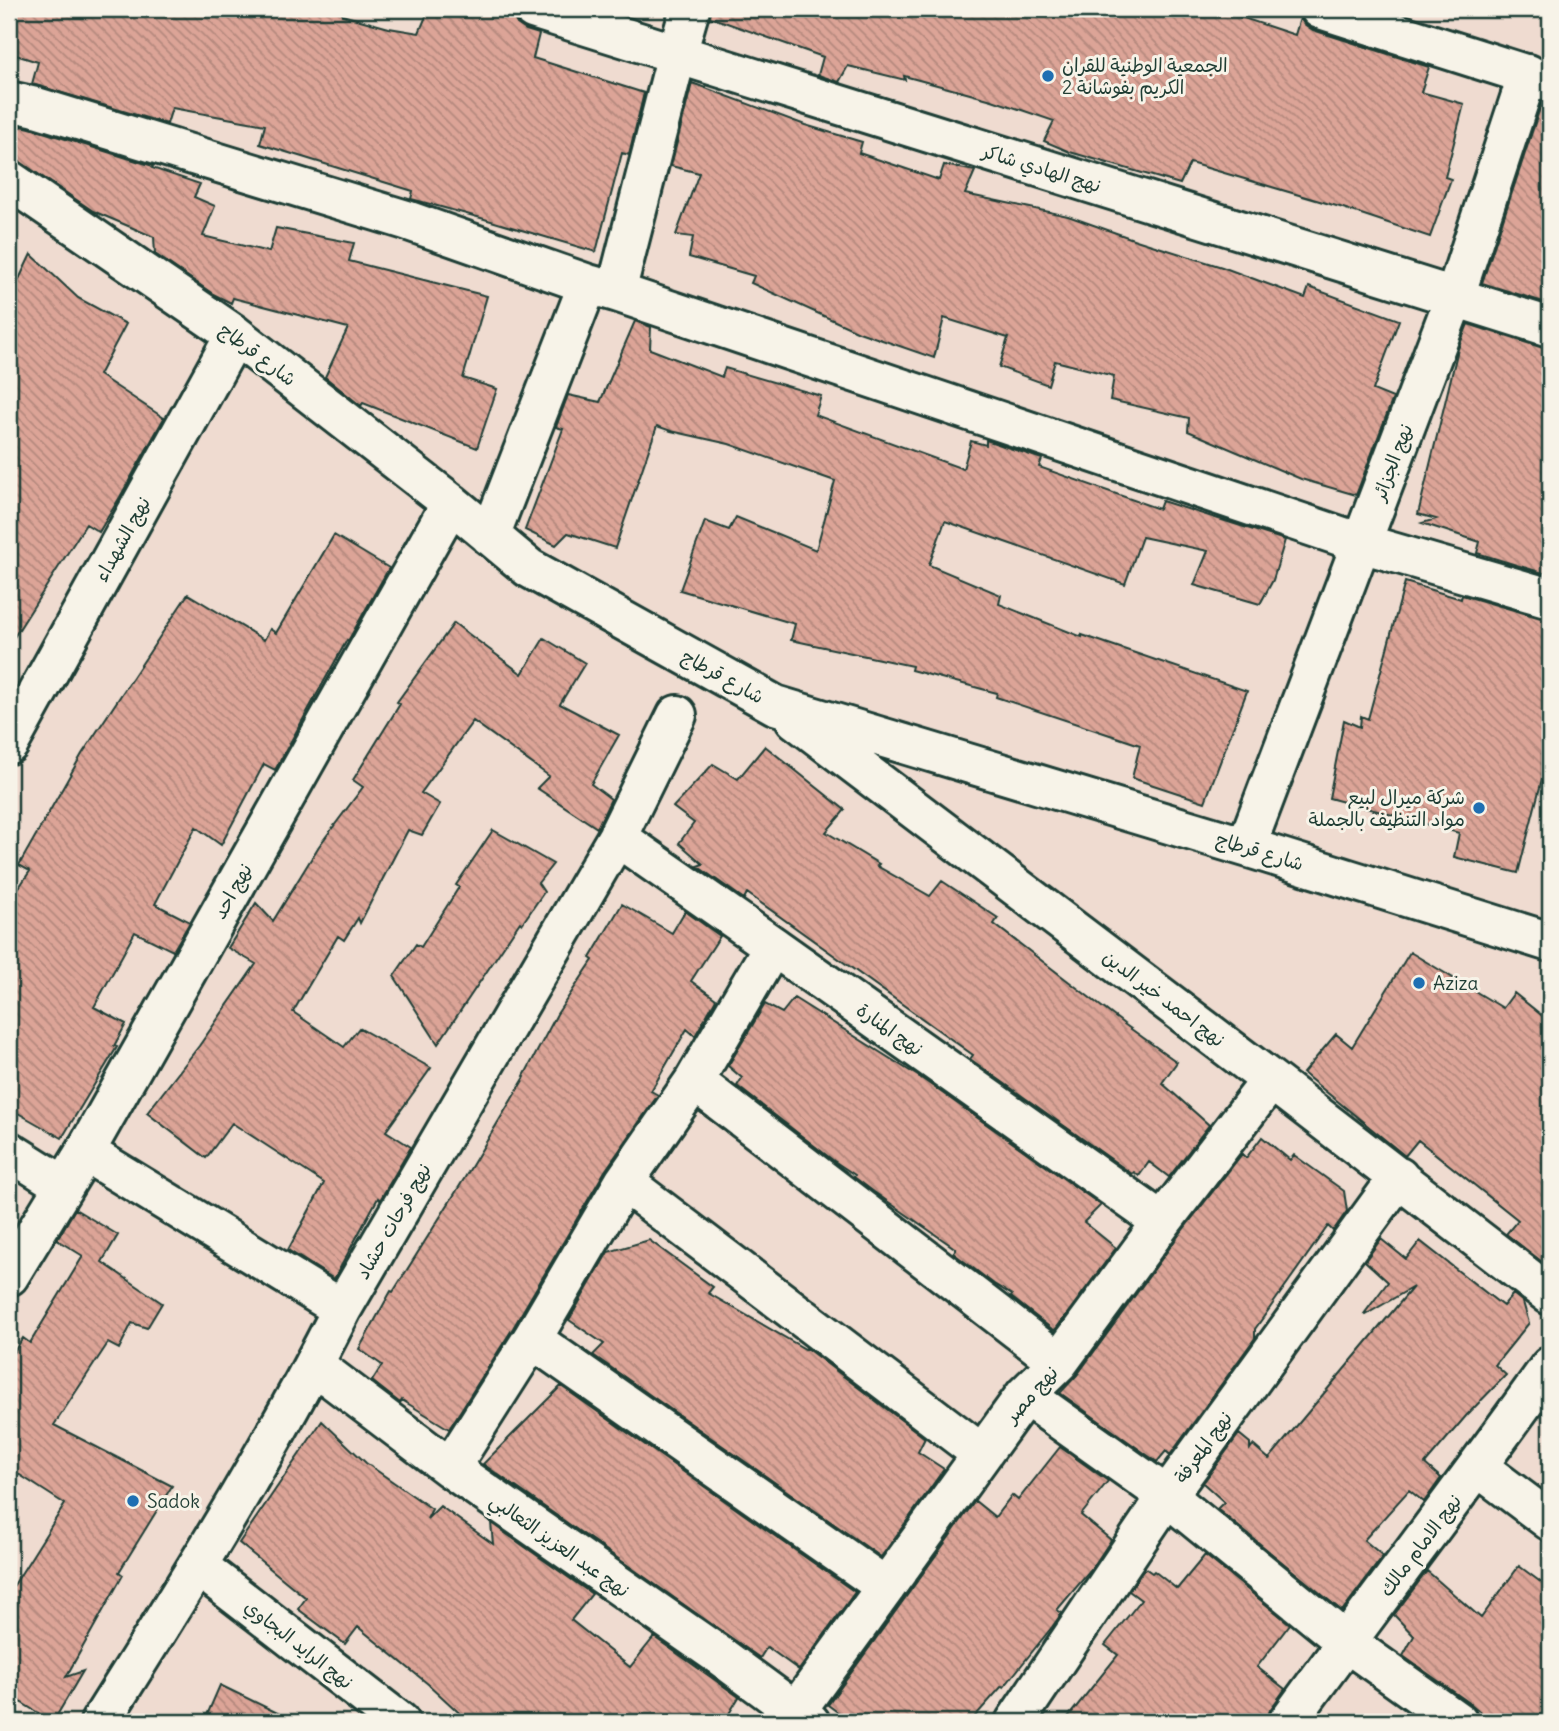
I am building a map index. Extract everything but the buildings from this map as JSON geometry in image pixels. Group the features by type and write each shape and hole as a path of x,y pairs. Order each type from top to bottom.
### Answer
{"street":[{"name":"نهج الهادي شاكر","path":"533,9 1550,327"},
{"path":"490,536 603,288 690,9"},
{"path":"1320,9 1539,78"},
{"name":"نهج الجزائر","path":"1247,847 1539,78"},
{"path":"9,100 393,216 1362,543 1550,598"},
{"name":"شارع قرطاج","path":"14,197 234,335 451,503 529,568 775,705 1247,847 1550,942"},
{"name":"نهج الشهداء","path":"9,744 234,335"},
{"name":"نهج احد","path":"9,1276 85,1152 451,503"},
{"name":"نهج احمد خير الدين","path":"775,705 1272,1080 1550,1295"},
{"name":"نهج فرحات حشاد","path":"100,1722 198,1566 314,1364 342,1309 617,837 677,715"},
{"name":"نهج المنارة","path":"617,837 1162,1222"},
{"path":"450,1468 532,1339 624,1182 694,1081 773,946"},
{"name":"نهج مصر","path":"803,1717 886,1587 1025,1395 1059,1362 1162,1222 1272,1080"},
{"path":"694,1081 1059,1362"},
{"path":"9,1151 63,1185"},
{"path":"85,1152 342,1309"},
{"name":"نهج المعرفة","path":"1015,1722 1167,1496 1399,1177"},
{"path":"624,1182 982,1454"},
{"path":"532,1339 886,1587"},
{"name":"نهج عبد العزيز الثعالبي","path":"314,1364 450,1468 803,1717"},
{"name":"نهج الامام مالك","path":"1288,1722 1550,1366"},
{"path":"1025,1395 1167,1496 1346,1642 1458,1722"},
{"path":"1478,1467 1550,1521"},
{"name":"نهج الرايد البجاوي","path":"198,1566 400,1722"}],"place":[{"name":"الجمعية الوطنية للقران الكريم بفوشانة 2","path":"1048,76"},
{"name":"شركة ميرال لبيع مواد التنظيف بالجملة","path":"1479,808"},
{"name":"Aziza","path":"1419,983"},
{"name":"Sadok","path":"133,1501"}]}
